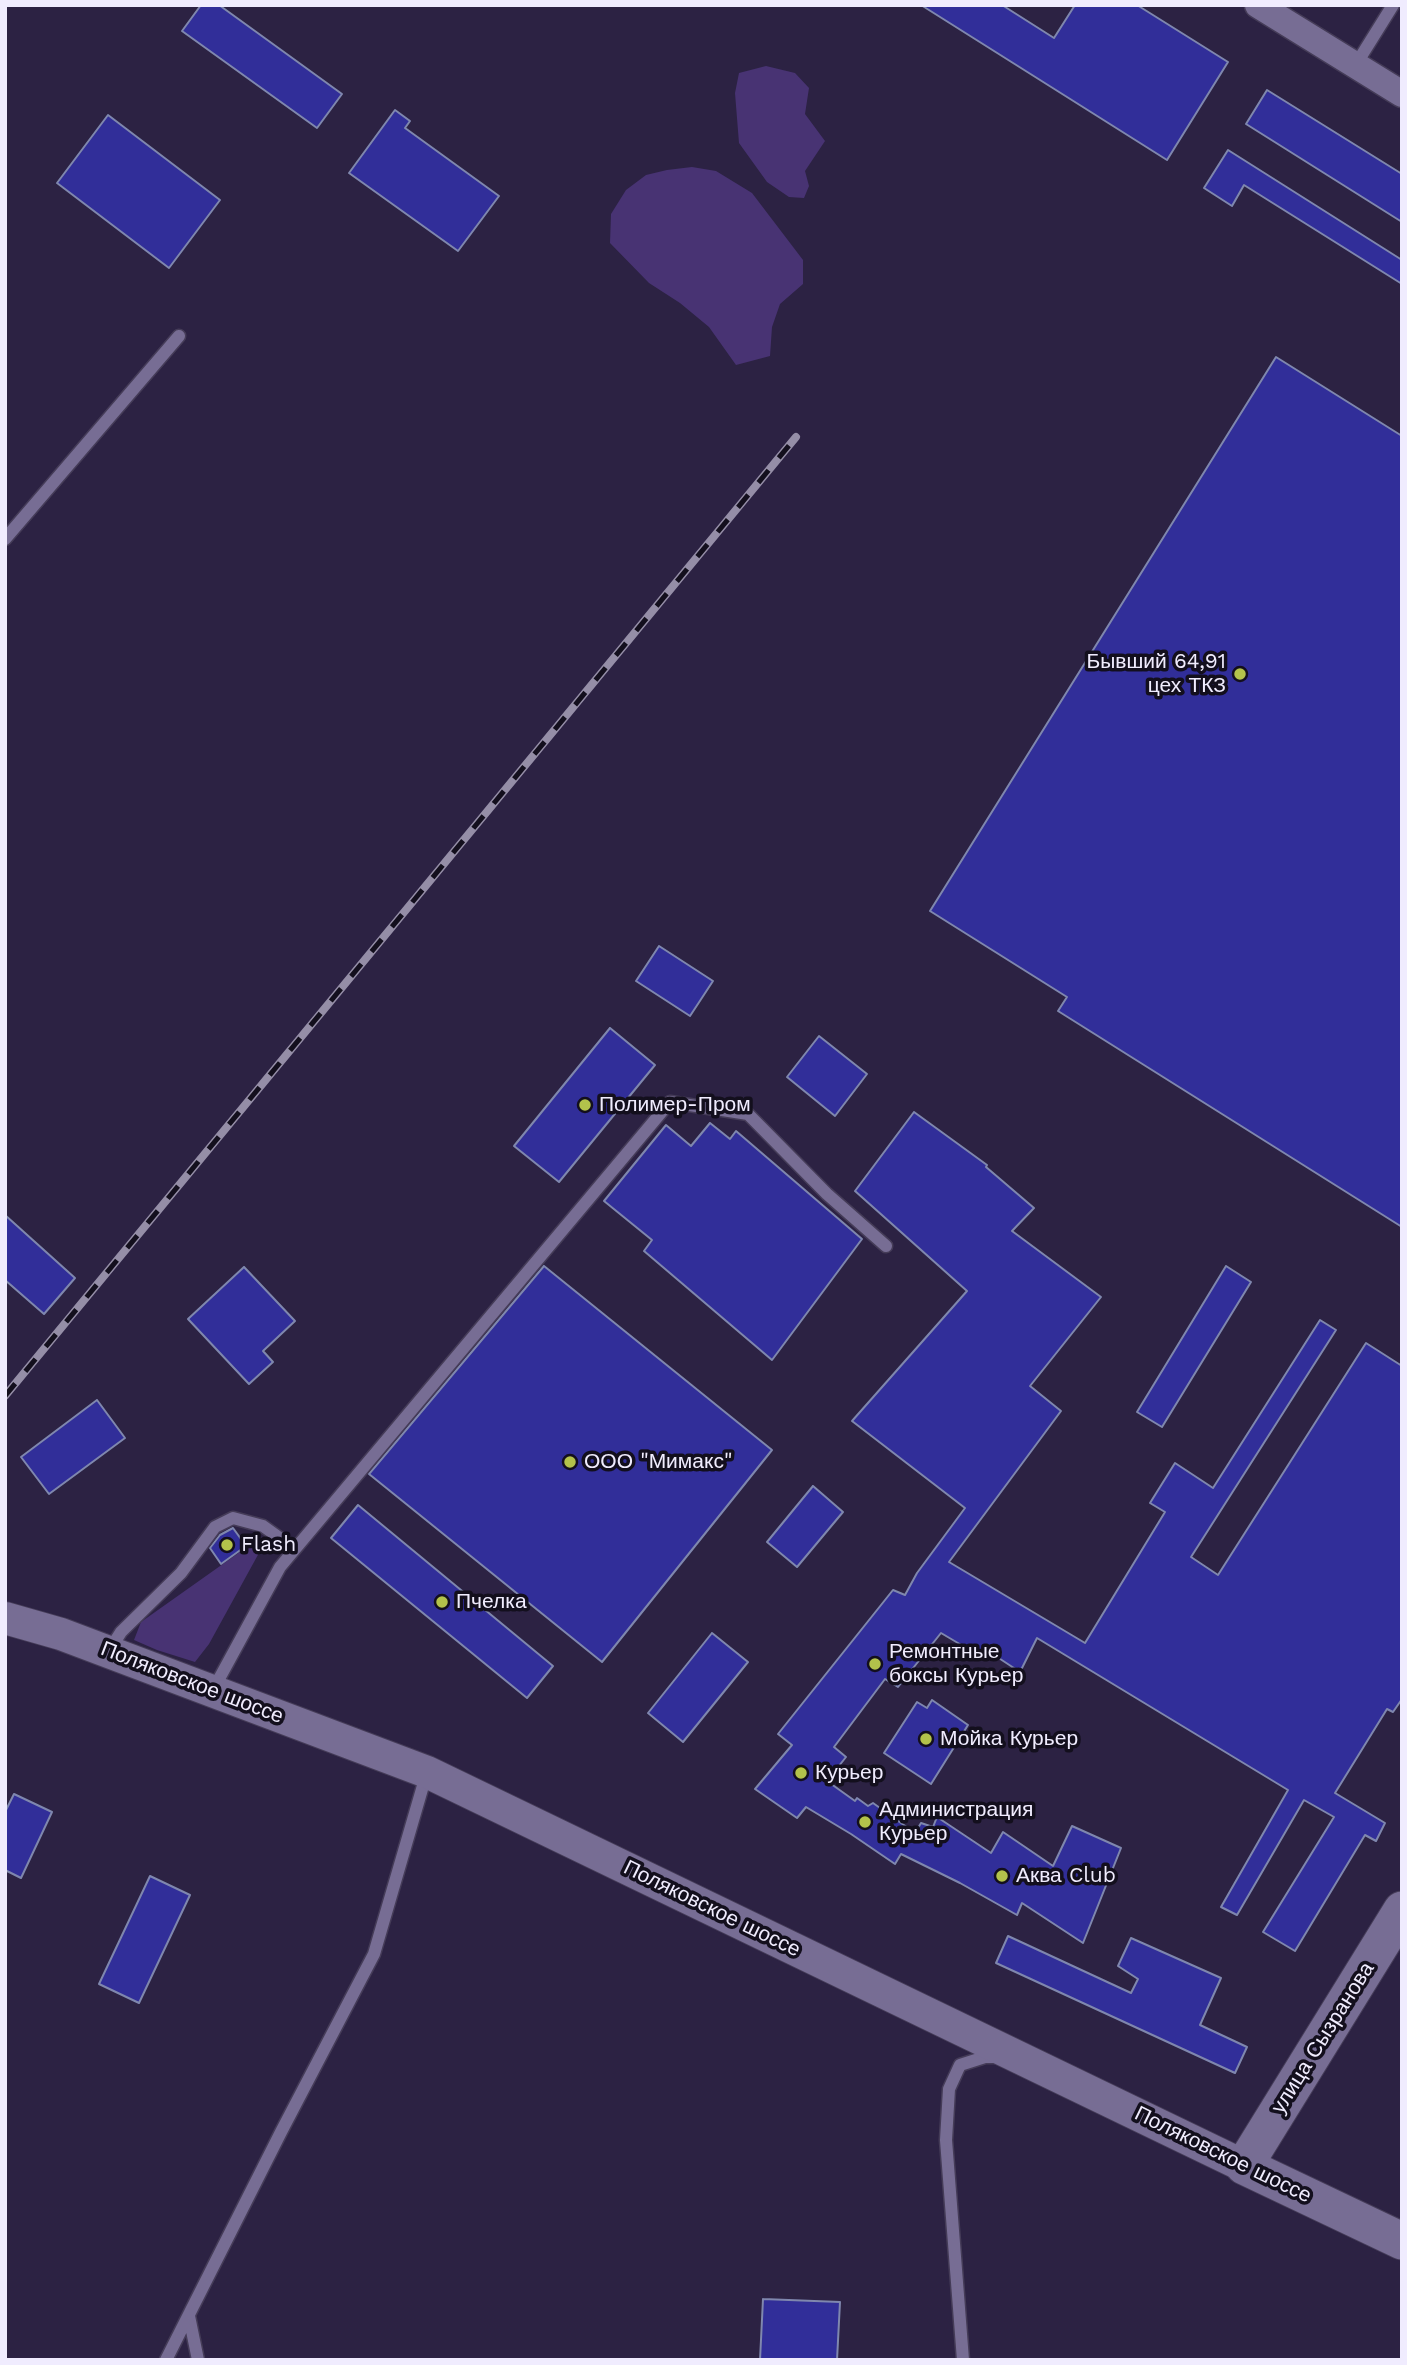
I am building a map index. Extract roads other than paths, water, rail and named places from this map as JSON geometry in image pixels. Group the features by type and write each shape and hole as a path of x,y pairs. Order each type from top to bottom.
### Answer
{"main road":[{"name":"улица Сызранова","path":"1244,2166 1402,1910"},
{"name":"Поляковское шоссе","path":"1244,2166 1402,2241"}],"street":[{"path":"1258,5 1402,94"},
{"name":"Поляковское шоссе","path":"5,1618 61,1634 427,1772 1244,2166"}],"lane":[{"path":"1355,66 1393,5"},
{"path":"5,539 179,336"},
{"path":"213,1691 280,1567 670,1102 748,1114 827,1195 886,1246"},
{"path":"108,1652 121,1632 181,1573 215,1527 233,1518 253,1523 263,1526 295,1549"},
{"path":"166,2360 374,1954 427,1772"},
{"path":"963,2360 947,2140 949,2089 960,2065 985,2057 1018,2057"},
{"path":"189,2316 198,2360"}],"railway":[{"path":"5,1396 796,437"}],"place":[{"name":"Бывший 64,91 цех ТКЗ","path":"1240,674"},
{"name":"Полимер-Пром","path":"585,1105"},
{"name":"ООО \"Мимакс\"","path":"570,1462"},
{"name":"Flash","path":"227,1545"},
{"name":"Пчелка","path":"442,1602"},
{"name":"Ремонтные боксы Курьер","path":"875,1664"},
{"name":"Мойка Курьер","path":"926,1739"},
{"name":"Курьер","path":"801,1773"},
{"name":"Администрация Курьер","path":"865,1822"},
{"name":"Аква Club","path":"1002,1876"}]}
